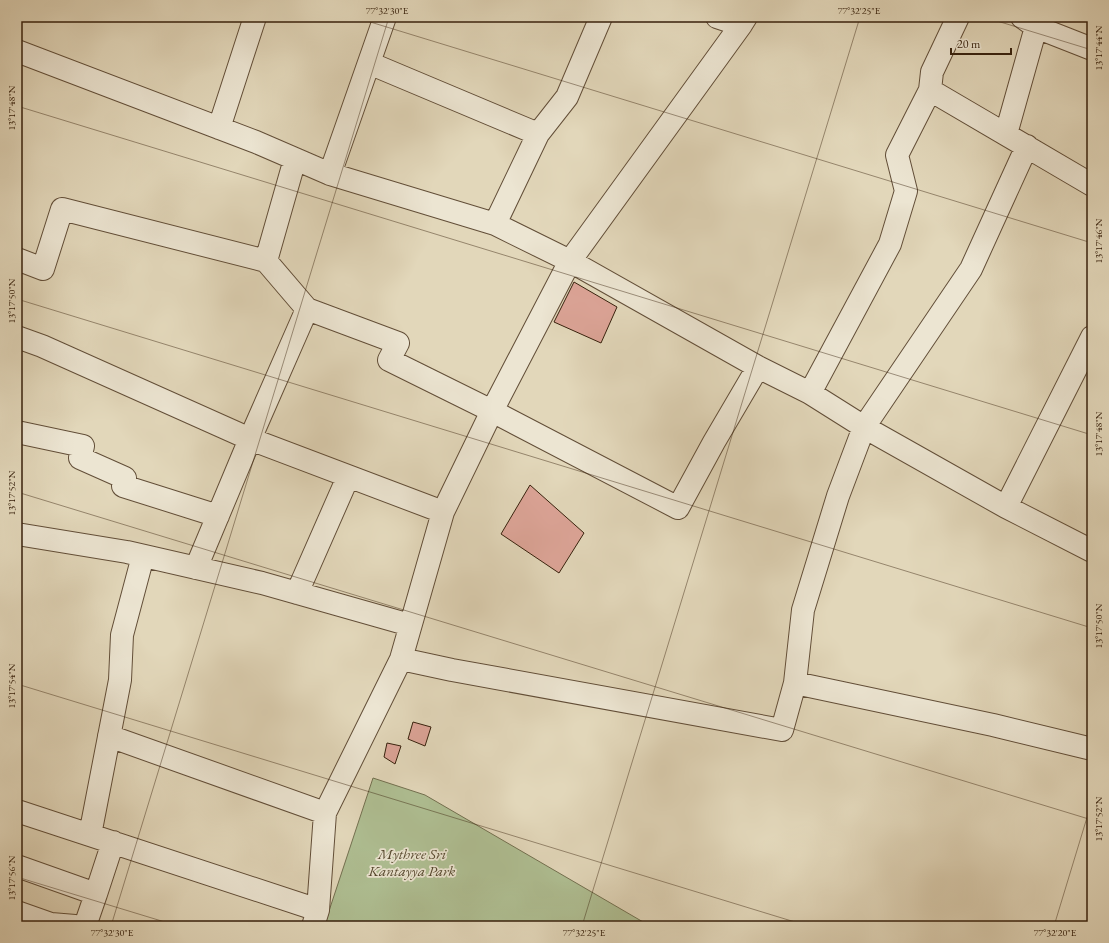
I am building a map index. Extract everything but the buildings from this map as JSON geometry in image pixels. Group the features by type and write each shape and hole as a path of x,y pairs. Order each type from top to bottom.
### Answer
{"street":[{"path":"219,128 255,17"},
{"path":"330,174 385,17"},
{"path":"495,224 538,134 568,97 601,17"},
{"path":"17,811 113,842 315,918 325,813 401,659 443,512 492,411 570,261 744,21 717,17"},
{"path":"810,393 890,244 906,191 897,156 930,90 932,72 958,17"},
{"path":"1006,134 1029,22 1092,49"},
{"path":"17,52 256,142 330,174 495,224 570,261 758,367 810,393 864,427 1006,507 1092,551"},
{"path":"369,63 538,134"},
{"path":"930,90 1092,185"},
{"path":"401,659 452,670 782,730 795,683 803,610 838,496 864,427 972,269 1027,146"},
{"path":"266,261 295,159"},
{"path":"17,259 43,269 62,208 266,261 307,309 398,344 389,360 492,411 678,508 714,442 758,367"},
{"path":"196,568 307,309"},
{"path":"17,337 42,346 250,440 443,512"},
{"path":"1006,507 1092,337"},
{"path":"17,432 82,446 80,458 125,478 123,486 218,516"},
{"path":"298,593 348,477"},
{"path":"17,534 127,552 262,583 410,625"},
{"path":"90,835 120,680 122,635 143,556"},
{"path":"795,683 993,725 1092,749"},
{"path":"109,736 325,813"},
{"path":"85,926 113,842"},
{"path":"17,866 96,894"},
{"path":"17,912 51,924 75,926"}],"green space":[{"name":"Mythree Sri Kantayya Park","path":"373,778 425,795 650,926 324,926"}]}
